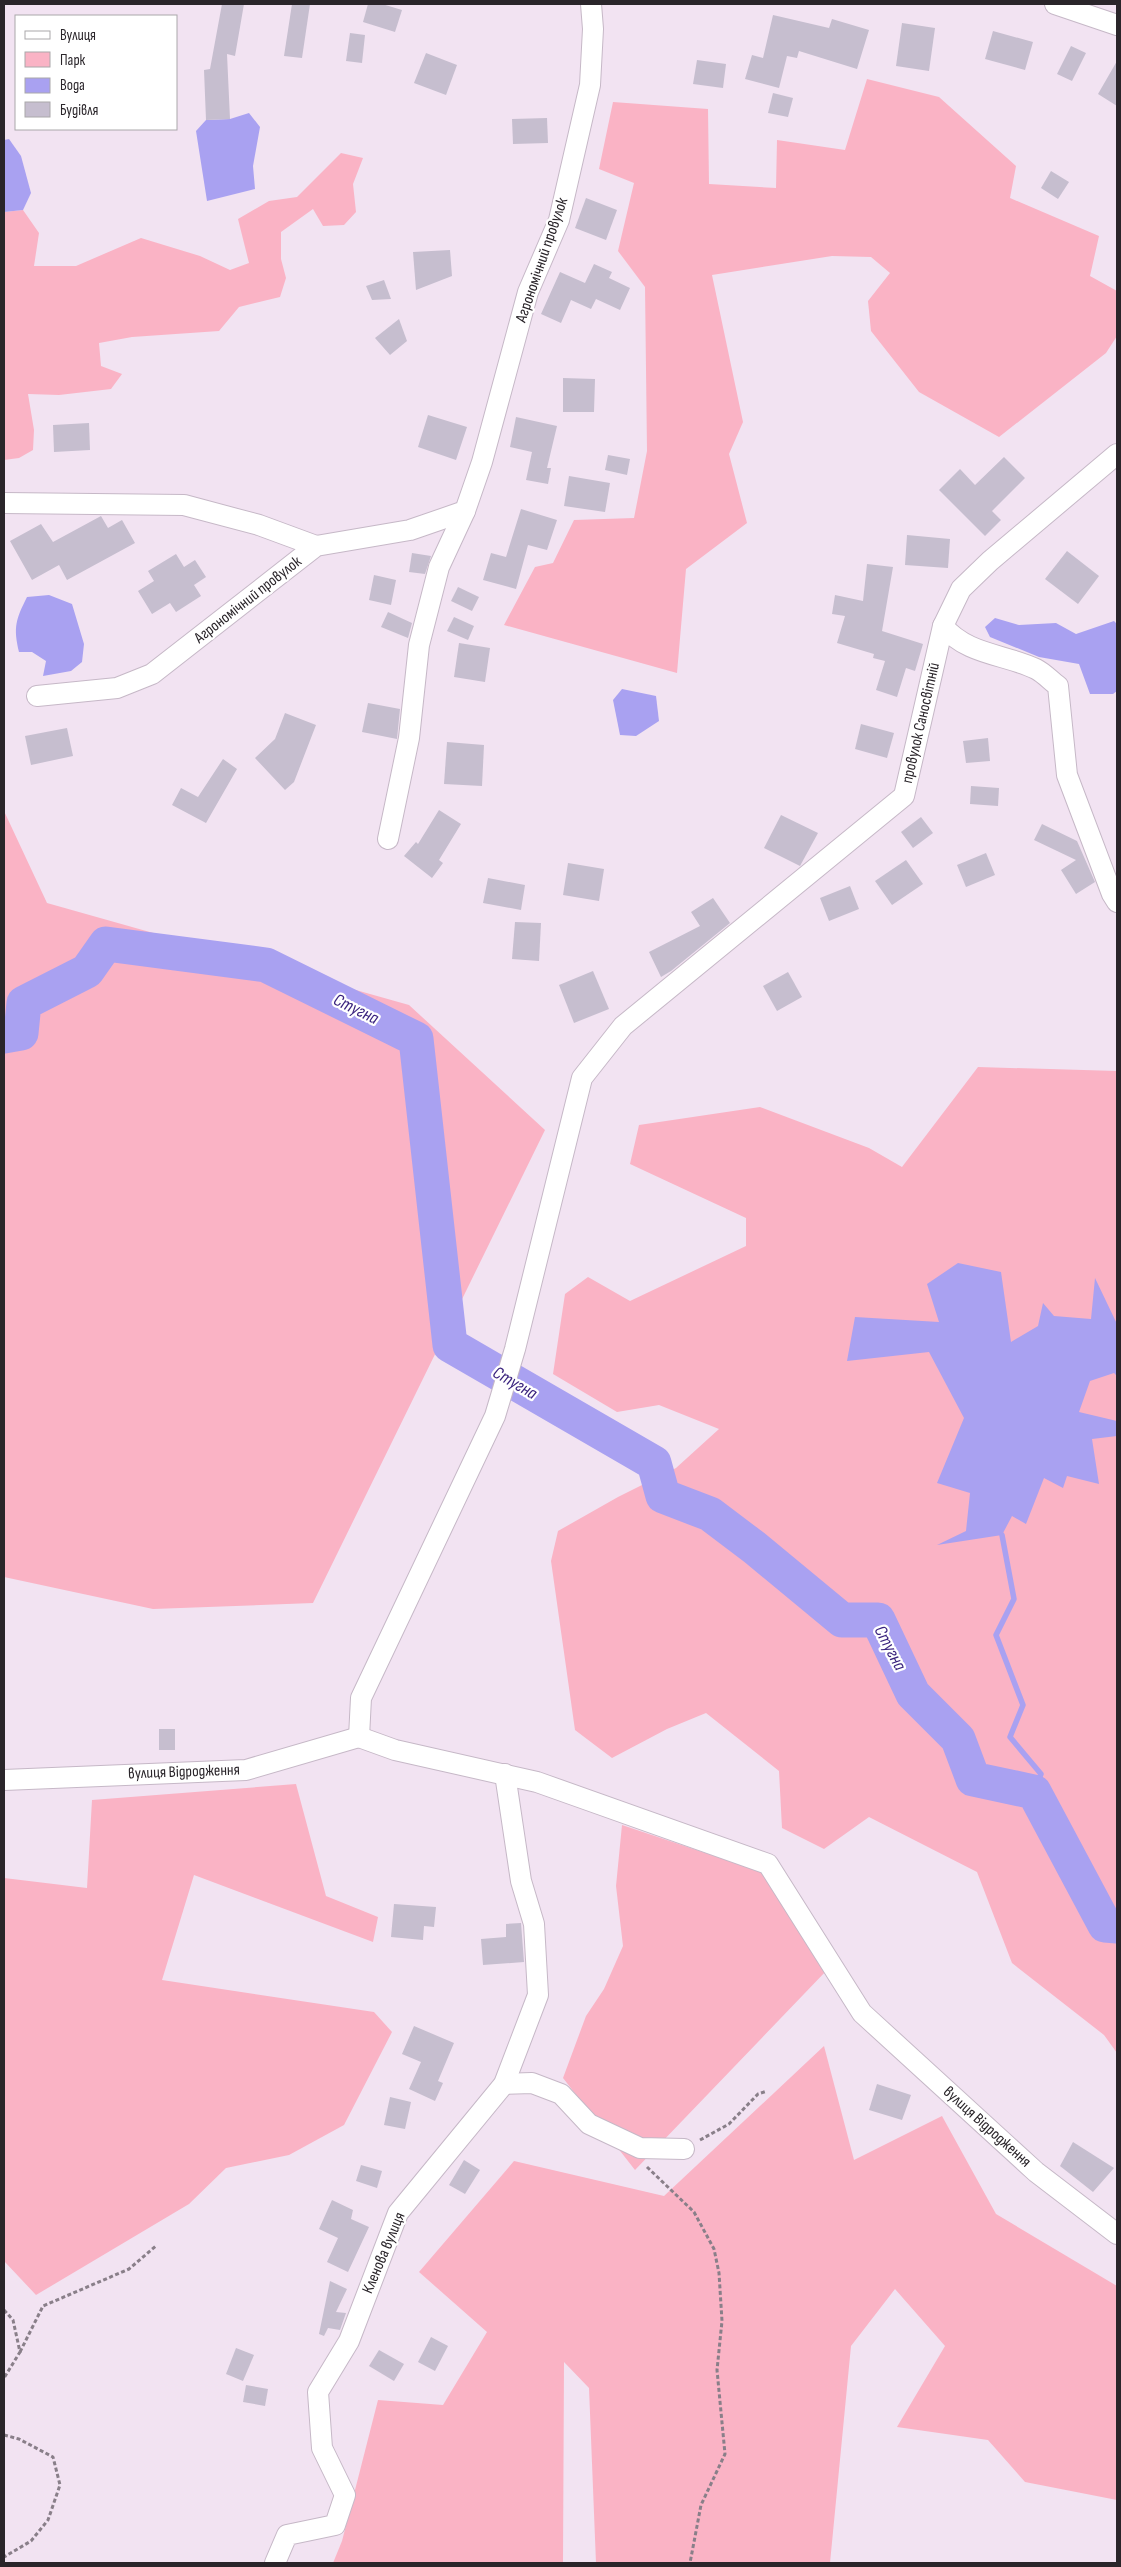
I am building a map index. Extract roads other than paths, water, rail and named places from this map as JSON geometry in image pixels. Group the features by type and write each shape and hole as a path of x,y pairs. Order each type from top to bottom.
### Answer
{"street":[{"name":"Агрономічний провулок","path":"388,839 409,738 419,645 439,567 465,511 482,462 528,292 559,220 590,85 593,29 591,4"},
{"path":"1054,4 1085,10 1117,25"},
{"name":"провулок Саносвітній","path":"359,1737 361,1698 495,1416 515,1349 582,1078 623,1026 904,796 943,626 961,589 1117,454"},
{"path":"4,503 184,505 259,525 316,546"},
{"name":"Агрономічний провулок","path":"37,696 117,688 152,674 316,546 410,530 465,511"},
{"path":"943,626 951,636 974,649 1037,670 1058,686 1067,775 1112,894 1117,902"},
{"name":"вулиця Відродження","path":"4,1780 246,1770 359,1737 396,1750 537,1782 768,1864 862,2013 1036,2172 1117,2234"},
{"name":"Кленова вулиця","path":"274,2563 287,2535 335,2525 345,2495 322,2448 318,2392 349,2341 398,2213 504,2084 538,1994 534,1924 521,1881 505,1774"},
{"path":"504,2084 532,2083 562,2094 589,2124 640,2148 684,2149"}],"water":[{"path":"249,113 260,127 253,166 255,189 207,201 196,131 206,120 230,119"},
{"path":"9,139 21,156 31,193 23,210 4,212 4,140"},
{"path":"49,595 72,604 84,644 82,662 71,671 43,676 46,661 32,652 19,652 16,629 20,611 27,597"},
{"path":"995,618 1019,625 1056,623 1076,634 1114,621 1117,624 1117,691 1113,694 1090,694 1079,664 1039,657 990,637 985,627"},
{"path":"622,689 656,696 659,721 636,736 620,735 613,700"},
{"path":"958,1263 1001,1272 1011,1342 1038,1326 1043,1303 1054,1316 1091,1319 1095,1278 1117,1324 1117,1376 1114,1373 1090,1381 1079,1412 1117,1421 1117,1436 1092,1439 1099,1484 1067,1476 1063,1488 1044,1478 1026,1524 1012,1516 1002,1535 937,1545 966,1531 970,1493 937,1483 964,1418 929,1352 847,1361 855,1317 939,1322 927,1284"}],"waterway":[{"name":"Стугна","path":"4,1036 21,1033 24,1003 87,971 106,944 266,965 416,1039 450,1345 654,1463 663,1496 710,1514 755,1548 842,1620 878,1620 913,1694 958,1739 973,1779 1034,1792 1105,1925 1117,1926"},
{"path":"1002,1535 1014,1599 996,1635 1023,1705 1010,1737 1041,1774 1034,1792"}]}
